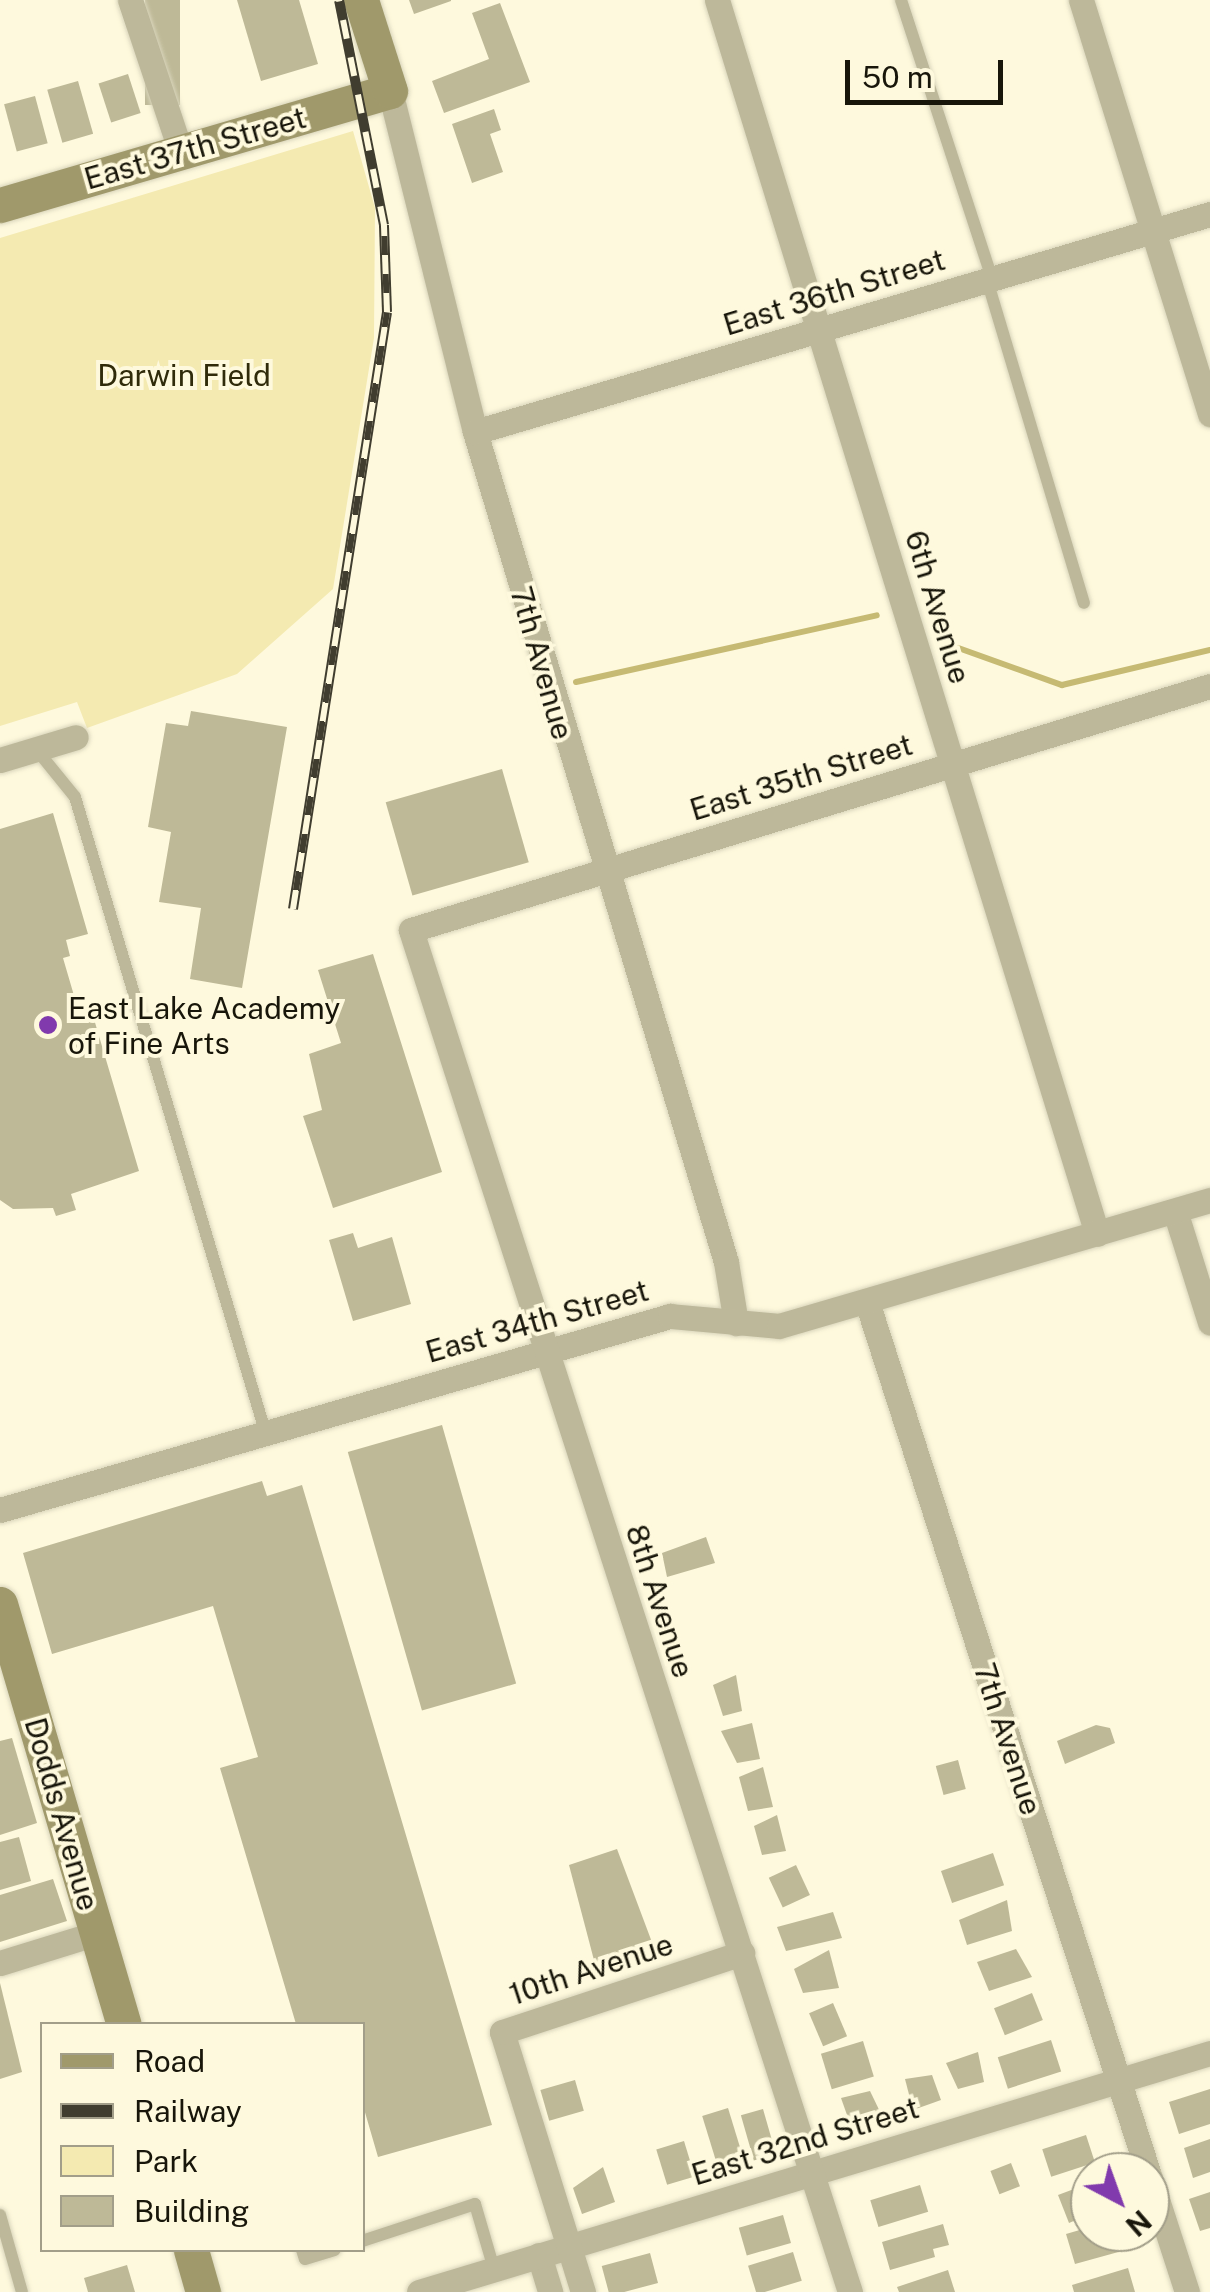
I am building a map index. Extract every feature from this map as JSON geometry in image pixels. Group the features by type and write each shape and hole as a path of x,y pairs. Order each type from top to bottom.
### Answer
{"street":[{"path":"130,0 180,152"},
{"name":"7th Avenue","path":"361,0 390,91 475,432 603,872 726,1262 736,1323"},
{"name":"6th Avenue","path":"717,0 1097,1234"},
{"path":"1081,0 1210,414"},
{"name":"East 37th Street","path":"0,205 390,91"},
{"name":"East 36th Street","path":"475,432 1210,214"},
{"name":"East 35th Street","path":"412,930 1210,686"},
{"path":"0,760 76,737"},
{"name":"8th Avenue","path":"412,930 544,1352 850,2292"},
{"name":"East 34th Street","path":"0,1510 670,1316 779,1326 868,1305 1210,1200"},
{"path":"1175,1210 1210,1323"},
{"name":"7th Avenue","path":"868,1305 1141,2152"},
{"name":"Dodds Avenue","path":"0,1604 123,2022"},
{"path":"0,1963 97,1933"},
{"name":"10th Avenue","path":"568,2246 502,2032 742,1953"},
{"name":"East 32nd Street","path":"419,2292 1210,2053"},
{"name":"7th Avenue","path":"1170,2240 1187,2292"},
{"path":"568,2246 583,2292"},
{"path":"192,2252 203,2292"},
{"path":"539,2255 550,2292"}],"lane":[{"path":"901,0 990,280 1084,603"},
{"path":"36,749 75,797 266,1434"},
{"path":"365,2240 475,2204 494,2270"},
{"path":"0,2215 22,2292"},
{"path":"303,2252 305,2260 330,2252"}],"green space":[{"name":"Darwin Field","path":"353,131 375,208 374,338 333,589 237,674 87,728 77,702 0,726 0,238"}],"building":[{"path":"145,0 180,0 180,105 145,105"},
{"path":"237,0 299,0 318,64 261,81"},
{"path":"409,0 451,0 451,1 414,14"},
{"path":"500,3 530,82 444,113 432,81 489,59 472,13"},
{"path":"128,74 141,113 111,123 99,84"},
{"path":"78,81 93,134 62,143 47,90"},
{"path":"35,96 48,143 17,152 4,104"},
{"path":"494,109 501,130 490,134 503,172 472,183 452,124"},
{"path":"191,711 287,727 242,988 190,979 201,908 159,902 171,832 148,827 166,723 188,726"},
{"path":"502,769 529,862 412,896 386,802"},
{"name":"East Lake Academy of Fine Arts","path":"53,813 88,934 66,940 70,956 63,958 75,999 91,1009 139,1171 71,1194 76,1210 56,1216 53,1208 13,1209 0,1200 0,829"},
{"path":"373,954 442,1172 333,1208 303,1116 322,1110 309,1054 341,1043 318,970"},
{"path":"353,1233 358,1248 392,1237 411,1304 353,1321 329,1240"},
{"path":"442,1425 516,1684 422,1711 348,1452"},
{"path":"262,1481 267,1496 302,1485 492,2125 378,2157 365,2112 365,2022 295,2022 220,1768 258,1757 213,1606 52,1654 23,1553"},
{"path":"706,1537 715,1563 667,1577 662,1553"},
{"path":"736,1675 742,1711 723,1716 713,1685"},
{"path":"752,1723 760,1759 737,1763 721,1731"},
{"path":"1096,1725 1110,1728 1115,1743 1065,1764 1057,1741"},
{"path":"12,1738 37,1823 0,1835 0,1741"},
{"path":"958,1760 966,1789 944,1795 936,1766"},
{"path":"763,1767 773,1807 748,1811 739,1777"},
{"path":"777,1815 786,1851 762,1855 754,1826"},
{"path":"19,1837 31,1881 0,1890 0,1842"},
{"path":"617,1849 653,1945 595,1964 569,1865"},
{"path":"993,1853 1004,1885 952,1903 941,1871"},
{"path":"796,1865 810,1895 783,1908 769,1878"},
{"path":"53,1879 67,1921 0,1942 0,1895"},
{"path":"1007,1900 1012,1931 967,1945 959,1920"},
{"path":"833,1912 842,1938 786,1951 777,1927"},
{"path":"1016,1949 1032,1977 989,1991 977,1962"},
{"path":"829,1950 839,1988 803,1993 794,1969"},
{"path":"0,1983 22,2072 0,2079"},
{"path":"1032,1993 1043,2020 1005,2035 994,2008"},
{"path":"833,2003 847,2036 823,2046 809,2013"},
{"path":"1051,2040 1061,2071 1008,2089 998,2057"},
{"path":"863,2041 874,2076 832,2089 821,2054"},
{"path":"978,2052 984,2082 958,2089 946,2063"},
{"path":"932,2075 941,2100 913,2110 905,2079"},
{"path":"575,2080 584,2111 549,2121 540,2090"},
{"path":"1210,2089 1210,2124 1179,2134 1169,2102"},
{"path":"870,2091 884,2120 852,2129 841,2098"},
{"path":"728,2108 743,2158 717,2166 702,2116"},
{"path":"763,2109 776,2154 754,2161 741,2115"},
{"path":"1086,2135 1092,2152 1070,2152 1070,2171 1051,2177 1042,2149"},
{"path":"1210,2139 1210,2172 1193,2178 1184,2148"},
{"path":"684,2141 695,2176 667,2185 656,2149"},
{"path":"1011,2163 1020,2186 999,2194 990,2171"},
{"path":"603,2167 615,2202 582,2214 573,2188"},
{"path":"920,2185 928,2212 878,2227 870,2200"},
{"path":"1070,2190 1069,2223 1058,2195"},
{"path":"1210,2192 1210,2228 1200,2231 1189,2199"},
{"path":"783,2215 791,2243 747,2256 739,2228"},
{"path":"943,2224 949,2245 933,2249 935,2257 890,2270 882,2242"},
{"path":"793,2252 802,2281 756,2292 748,2266"},
{"path":"1071,2252 1118,2252 1075,2264"},
{"path":"650,2253 658,2283 609,2292 602,2266"},
{"path":"127,2265 135,2292 88,2292 84,2278"},
{"path":"1128,2268 1135,2292 1074,2292 1072,2285"},
{"path":"948,2270 955,2292 899,2292 897,2287"}],"waterway":[{"path":"576,682 877,615"},
{"path":"950,645 1062,685 1210,650"}],"railway":[{"path":"293,909 387,312 384,225 339,0"}],"place":[{"name":"East Lake Academy of Fine Arts","path":"48,1025"}]}
